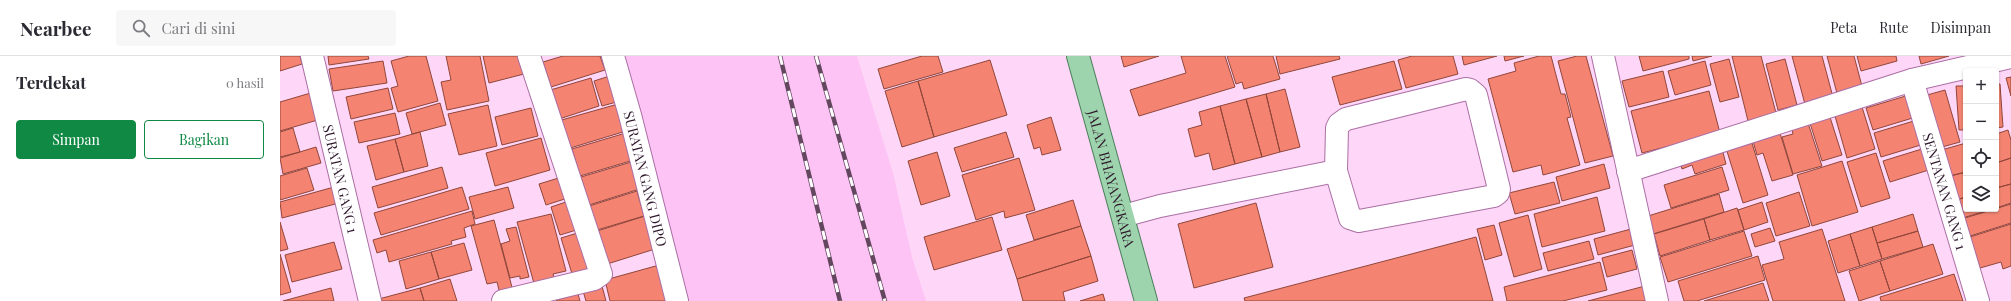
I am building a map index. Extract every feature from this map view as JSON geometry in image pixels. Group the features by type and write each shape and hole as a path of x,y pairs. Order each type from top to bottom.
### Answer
{"main road":[{"name":"JALAN BHAYANGKARA","path":"1078,56 1146,301"}],"street":[{"name":"SURATAN GANG 1","path":"312,56 370,301"},
{"path":"503,301 594,279 600,274 529,56"},
{"name":"SURATAN GANG DIPO","path":"613,56 678,301"},
{"path":"1603,56 1657,301"},
{"path":"1628,171 1912,80 2011,57"},
{"name":"SENTANAN GANG 1","path":"1912,80 1978,301"},
{"path":"1466,89 1470,90 1476,95 1499,189 1498,193 1494,196 1359,221 1350,218 1336,171 1336,128 1343,120 1466,89"},
{"path":"1122,216 1160,206 1336,171"}],"shaded area":[{"path":"618,56 857,56 893,173 912,257 926,301 687,301"}],"building":[{"path":"280,56 300,56 302,64 280,71"},
{"path":"328,56 368,56 369,59 329,65"},
{"path":"409,56 426,56 438,101 398,112 391,88 398,86 391,61"},
{"path":"446,56 480,56 489,101 447,110 441,82 451,80"},
{"path":"483,56 520,56 524,74 489,83"},
{"path":"563,56 600,56 605,70 551,87 543,62"},
{"path":"922,56 938,56 943,72 884,89 878,69"},
{"path":"1121,56 1159,56 1124,67"},
{"path":"1181,56 1225,56 1235,87 1139,116 1130,90 1186,73"},
{"path":"1227,56 1273,56 1280,79 1244,89 1242,82 1236,84"},
{"path":"1276,56 1339,56 1340,59 1280,74"},
{"path":"1412,56 1453,56 1458,74 1406,88 1398,60"},
{"path":"1462,56 1497,56 1464,65"},
{"path":"1504,56 1524,56 1505,61"},
{"path":"1539,56 1551,56 1561,94 1565,94 1571,117 1567,118 1580,165 1543,175 1541,165 1513,172 1488,79 1516,71 1514,63"},
{"path":"1577,56 1586,56 1613,156 1585,163 1558,61"},
{"path":"1639,56 1689,56 1689,59 1643,71"},
{"path":"1692,56 1712,56 1693,61"},
{"path":"1732,56 1761,56 1776,113 1748,121"},
{"path":"1792,56 1822,56 1834,101 1806,108"},
{"path":"1827,56 1854,56 1863,90 1838,97"},
{"path":"1857,56 1896,56 1897,61 1861,71"},
{"path":"1919,56 1949,56 1921,64"},
{"path":"1729,59 1739,97 1720,102 1710,64"},
{"path":"1785,59 1797,105 1778,110 1766,64"},
{"path":"990,60 1007,115 934,137 918,81"},
{"path":"383,61 387,83 333,91 329,69"},
{"path":"1394,61 1402,89 1340,105 1332,77"},
{"path":"1705,61 1711,85 1675,95 1668,71"},
{"path":"1663,71 1669,97 1629,107 1622,81"},
{"path":"616,74 624,100 602,106 594,81"},
{"path":"2011,77 2011,96 2006,78"},
{"path":"591,78 599,106 556,120 547,91"},
{"path":"918,81 934,137 902,147 885,91"},
{"path":"1999,84 2000,84 2003,127 1999,128"},
{"path":"1956,86 1963,86 1963,130 1959,130"},
{"path":"388,88 393,109 351,119 346,97"},
{"path":"1285,89 1300,147 1280,152 1266,94"},
{"path":"1945,90 1960,142 1935,149 1920,97"},
{"path":"1709,91 1720,133 1642,153 1631,111"},
{"path":"314,92 321,119 280,131 280,102"},
{"path":"1266,94 1280,152 1262,157 1246,99"},
{"path":"1909,95 1916,117 1873,130 1866,108"},
{"path":"1246,99 1262,157 1235,164 1220,106"},
{"path":"440,103 446,125 412,134 406,113"},
{"path":"618,104 626,131 567,149 558,121"},
{"path":"488,105 497,146 459,155 448,114"},
{"path":"1220,106 1235,164 1213,170 1209,153 1195,157 1188,129 1202,125 1199,112"},
{"path":"1862,107 1875,149 1847,158 1835,116"},
{"path":"531,108 538,136 502,145 495,117"},
{"path":"395,113 400,134 359,143 354,122"},
{"path":"1829,114 1842,155 1822,161 1809,120"},
{"path":"1051,117 1061,150 1042,155 1040,147 1034,149 1027,125"},
{"path":"1807,120 1822,166 1793,174 1782,137 1793,134 1791,125"},
{"path":"1917,120 1924,144 1881,157 1874,133"},
{"path":"293,128 300,152 280,157 280,132"},
{"path":"1779,130 1793,175 1772,181 1763,153 1757,155 1752,138"},
{"path":"2008,130 2011,140 2011,158 1999,162 1999,140 1999,133"},
{"path":"420,132 428,166 404,172 395,139"},
{"path":"629,132 637,159 580,176 572,149"},
{"path":"1006,132 1014,157 962,172 954,148"},
{"path":"541,138 550,170 495,186 486,153"},
{"path":"395,139 404,172 376,180 367,146"},
{"path":"1751,140 1768,195 1743,203 1726,148"},
{"path":"1963,144 1963,173 1946,177 1938,151"},
{"path":"1721,145 1726,164 1695,174 1692,165 1682,169 1679,158"},
{"path":"316,147 321,163 283,174 280,158"},
{"path":"1925,148 1932,169 1890,182 1883,161"},
{"path":"937,152 950,196 921,205 908,161"},
{"path":"1876,153 1890,198 1861,207 1847,162"},
{"path":"1019,158 1035,210 1005,218 1004,211 976,220 962,175"},
{"path":"2011,158 2011,184 1999,187 1999,176 1999,162"},
{"path":"638,160 646,187 589,205 581,177"},
{"path":"1842,161 1858,212 1812,226 1797,175"},
{"path":"1604,164 1610,188 1562,201 1556,177"},
{"path":"442,167 448,188 378,208 372,187"},
{"path":"1722,167 1729,190 1671,208 1664,185"},
{"path":"307,168 314,190 280,200 280,176"},
{"path":"1963,173 1963,198 1953,201 1946,177"},
{"path":"565,176 571,197 546,205 539,184"},
{"path":"1554,182 1560,203 1515,214 1509,193"},
{"path":"2011,184 2011,203 1999,207 1999,187"},
{"path":"334,187 339,203 282,218 280,202"},
{"path":"462,187 469,209 381,235 374,213"},
{"path":"508,187 514,208 475,219 469,197"},
{"path":"637,191 644,216 597,230 589,206"},
{"path":"1799,192 1810,226 1776,236 1766,203"},
{"path":"1719,194 1724,212 1653,234 1648,216"},
{"path":"1597,197 1605,231 1542,247 1534,214"},
{"path":"1963,198 1963,212 1983,212 1959,219 1953,201"},
{"path":"575,199 583,228 560,235 551,207"},
{"path":"1073,200 1081,226 1034,240 1026,215"},
{"path":"1762,202 1768,222 1744,230 1738,210"},
{"path":"1256,203 1273,267 1194,288 1178,224"},
{"path":"2011,204 2011,223 1970,236 1965,218 1985,212 1999,212 1999,208"},
{"path":"1737,208 1744,230 1710,240 1704,219"},
{"path":"472,211 475,224 464,228 466,237 451,241 452,244 389,262 386,250 377,253 373,240"},
{"path":"551,214 566,271 553,274 555,282 535,287 517,222"},
{"path":"1913,214 1918,231 1877,243 1872,227"},
{"path":"1528,215 1542,269 1514,277 1499,223"},
{"path":"645,216 655,249 604,265 594,232"},
{"path":"992,217 1002,250 934,270 924,237"},
{"path":"1704,219 1710,240 1660,256 1654,234"},
{"path":"494,220 513,291 500,294 497,282 487,284 471,226"},
{"path":"280,222 288,249 280,251"},
{"path":"2011,224 2011,266 2003,269 2001,262 1980,268 1970,237"},
{"path":"1494,225 1502,255 1485,260 1477,229"},
{"path":"1081,226 1091,256 1017,279 1007,249"},
{"path":"516,227 529,277 520,279 520,276 510,278 501,244 510,241 506,229"},
{"path":"1872,227 1882,259 1860,266 1850,234"},
{"path":"1770,228 1775,241 1755,247 1751,234"},
{"path":"1631,229 1635,245 1598,255 1594,239"},
{"path":"1822,229 1845,301 1773,301 1762,265 1784,259 1779,242"},
{"path":"584,231 596,270 573,277 561,238"},
{"path":"1744,231 1752,256 1668,282 1660,257"},
{"path":"1918,231 1923,247 1882,259 1877,243"},
{"path":"1850,234 1860,266 1838,273 1828,241"},
{"path":"1476,237 1493,301 1245,301 1244,298"},
{"path":"1589,241 1594,259 1548,271 1543,253"},
{"path":"334,242 342,269 292,282 285,255"},
{"path":"464,243 472,270 439,279 431,252"},
{"path":"1933,244 1943,274 1890,291 1880,261"},
{"path":"1632,250 1637,269 1607,277 1602,258"},
{"path":"431,252 439,279 406,289 399,261"},
{"path":"280,254 291,292 280,295"},
{"path":"1091,256 1098,281 1063,292 1065,301 1023,301 1017,279"},
{"path":"1758,256 1765,280 1697,301 1684,301 1678,281"},
{"path":"1880,261 1890,291 1859,301 1849,271"},
{"path":"1600,262 1607,290 1563,301 1507,301 1504,287"},
{"path":"663,264 672,299 665,301 610,301 605,280"},
{"path":"1954,274 1963,301 1881,301 1880,297"},
{"path":"450,279 457,301 424,301 420,288"},
{"path":"1763,283 1769,301 1704,301"},
{"path":"602,286 606,301 586,301 583,291"},
{"path":"1645,286 1649,301 1588,301"},
{"path":"331,288 334,301 283,301"},
{"path":"420,288 424,301 375,300"},
{"path":"578,294 580,301 556,300"},
{"path":"1103,294 1105,301 1080,301"}],"railway":[{"path":"780,56 840,301"},
{"path":"816,56 885,301"}]}
